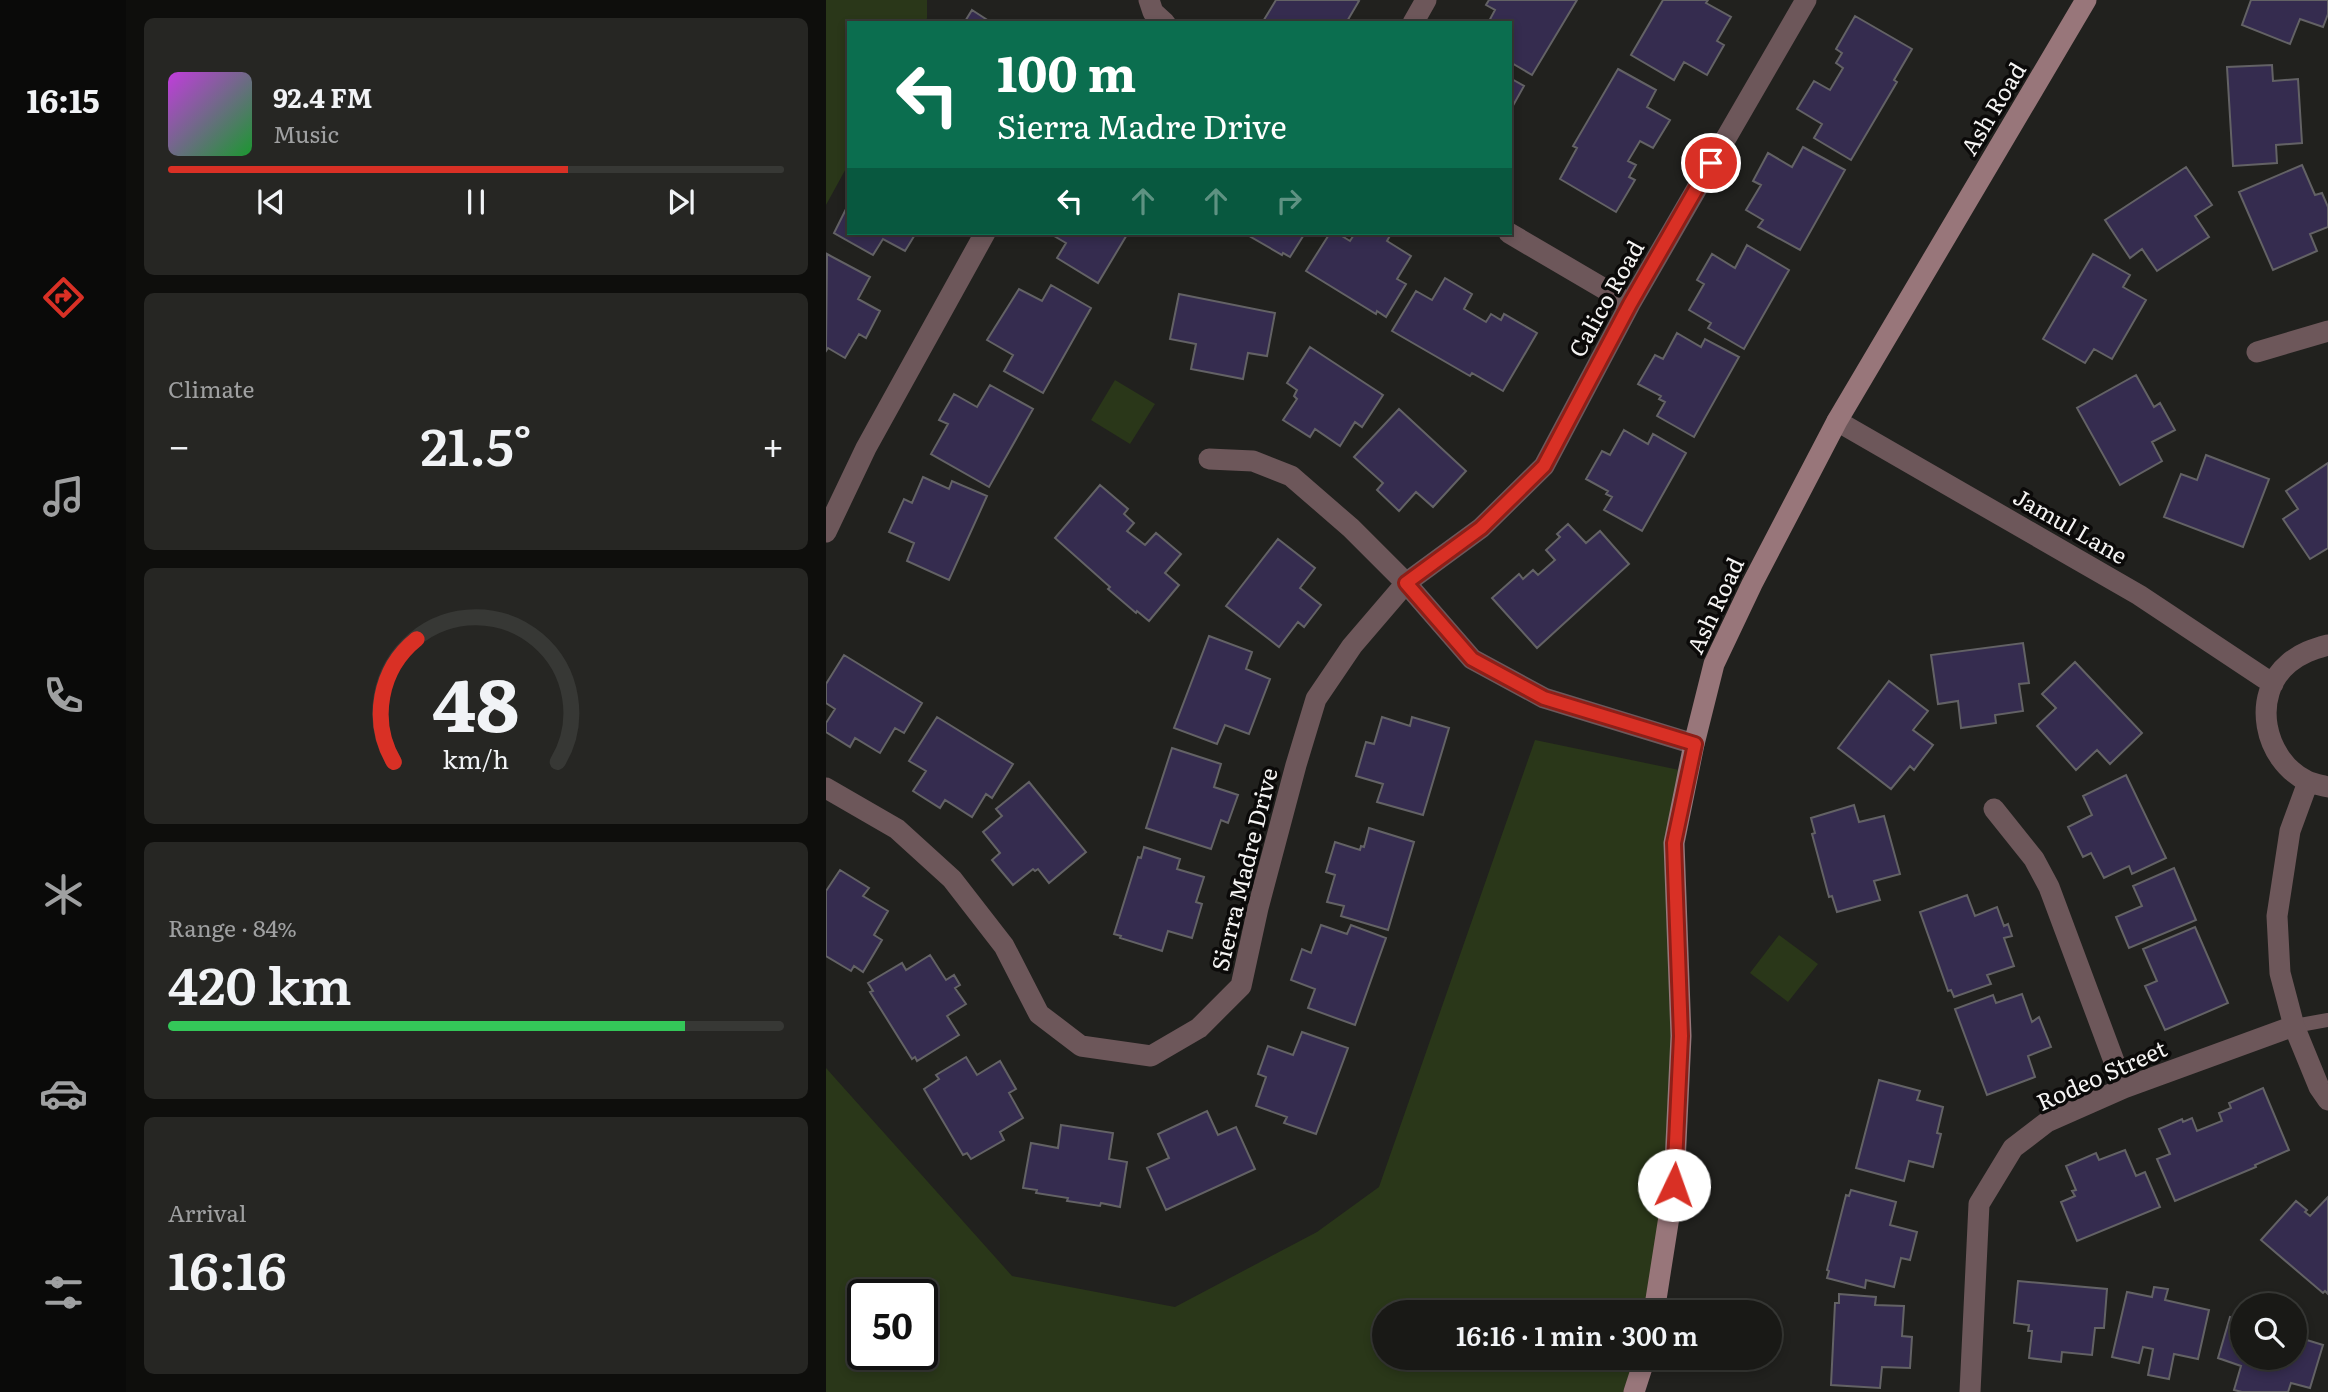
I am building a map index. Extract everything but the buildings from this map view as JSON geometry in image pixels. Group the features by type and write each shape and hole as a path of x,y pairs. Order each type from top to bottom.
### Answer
{"main road":[{"name":"Ash Road","path":"1656,1300 1674,1185 1680,1049 1674,843 1714,664 1752,584 1837,421 2086,0"},
{"path":"1634,1392 1641,1370"}],"street":[{"path":"1414,21 1426,0"},
{"name":"Calico Road","path":"1406,583 1481,528 1544,466 1630,304 1806,0"},
{"path":"826,531 866,447 984,235"},
{"path":"1512,235 1630,304"},
{"path":"2258,352 2328,331"},
{"name":"Jamul Lane","path":"1837,421 2139,595 2273,684"},
{"path":"1209,459 1252,461 1292,476 1351,528 1406,583 1472,659 1544,698 1695,744"},
{"name":"Sierra Madre Drive","path":"826,788 897,829 951,878 1004,946 1039,1014 1081,1046 1152,1056 1199,1028 1241,986 1265,882 1316,699 1352,646 1406,583"},
{"path":"2328,645 2308,650 2287,664 2273,684 2266,707 2267,730 2275,751 2289,769 2318,785 2290,831 2277,916 2280,973 2294,1027 2319,1087 2328,1100"},
{"path":"1994,809 2034,859 2049,887 2124,1087"},
{"name":"Rodeo Street","path":"1969,1392 1979,1204 2013,1148 2048,1122 2124,1087 2294,1027"}],"lane":[{"path":"2294,1027 2328,1020"}],"green space":[{"path":"826,0 927,0 926,21 847,21 847,167 826,205"},
{"path":"1115,380 1155,404 1130,444 1091,420"},
{"path":"1535,740 1689,772 1674,843 1681,1036 1655,1300 1372,1300 1372,1370 1641,1370 1634,1392 826,1392 826,1068 1012,1276 1175,1307 1317,1232 1379,1187"},
{"path":"1779,935 1818,964 1788,1002 1750,973"}],"route":[{"path":"1674,1185 1681,1036 1674,843 1695,744 1544,698 1472,659 1406,583 1481,528 1544,466 1630,304 1711,163"}]}
